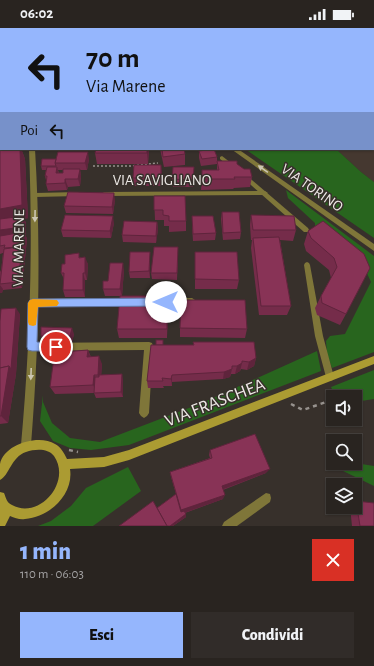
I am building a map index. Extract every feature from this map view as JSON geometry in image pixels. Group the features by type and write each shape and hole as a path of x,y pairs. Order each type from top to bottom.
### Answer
{"main road":[{"name":"VIA FRASCHEA","path":"64,464 104,462 129,455 374,360"},
{"path":"0,475 4,465 19,448 26,445 44,444 54,448 60,455 64,464 65,474 63,486 57,497 49,506 38,512 27,515 17,514 8,510 0,497"},
{"path":"0,523 8,510"}],"street":[{"name":"VIA MARENE","path":"26,445 33,303 35,195 32,150"},
{"name":"VIA TORINO","path":"235,150 374,248"},
{"name":"VIA SAVIGLIANO","path":"35,195 265,192"},
{"path":"33,303 197,302"},
{"path":"32,347 149,346 144,413"},
{"path":"228,526 266,498"}],"lane":[{"name":"VIA SAVIGLIANO","path":"222,158 265,192 306,230"},
{"path":"307,265 327,378"}],"path":[{"path":"93,166 130,166 158,163"},
{"path":"279,397 303,410 329,402 327,378"}],"shaded area":[{"path":"337,150 374,150 374,182"}],"green space":[{"path":"246,150 337,150 374,182 374,238"},
{"path":"286,190 374,256 374,352 332,368 327,354 326,341 330,336 345,334 371,282 364,267 315,227 315,223 288,198"},
{"path":"317,351 321,371 129,445 91,450 70,448 53,441 40,421 43,395 43,402 52,423 70,438 100,442 202,403"},
{"path":"374,370 374,399 362,401 362,390 332,390 331,387"},
{"path":"362,464 374,466 374,486 362,480 362,478 358,478 341,470 362,470"},
{"path":"128,467 141,491 93,526 38,526 51,521 71,506 86,488"}],"building":[{"path":"0,150 20,150 22,205 0,209"},
{"path":"96,150 147,150 147,153 95,153"},
{"path":"162,150 184,150 185,154 163,157"},
{"path":"214,150 217,157 202,159 199,151"},
{"path":"58,152 88,152 85,163 55,163"},
{"path":"42,159 56,159 56,166 41,166"},
{"path":"217,161 237,161 237,164 244,169 250,169 252,177 234,177 235,179 202,179 202,170 219,170"},
{"path":"134,165 161,165 161,178 133,178"},
{"path":"47,167 57,167 56,173 63,173 63,169 80,169 78,179 65,179 65,183 46,184 47,176 45,176"},
{"path":"173,167 194,167 193,180 172,179"},
{"path":"68,192 114,193 112,207 64,206"},
{"path":"154,196 185,196 186,221 169,221 169,216 163,215 163,210 154,210"},
{"path":"222,212 239,212 241,232 223,233"},
{"path":"65,215 113,216 110,231 61,230"},
{"path":"251,215 294,216 296,230 253,230"},
{"path":"23,216 23,227 0,230 0,219"},
{"path":"192,216 213,216 216,233 193,234"},
{"path":"124,221 157,222 156,236 122,235"},
{"path":"323,221 364,254 370,268 346,314 322,303 321,296 337,267 334,258 311,238 308,231"},
{"path":"24,232 18,282 0,284 4,249 18,247 4,248 5,245 0,246 0,236"},
{"path":"279,237 291,306 261,306 253,238"},
{"path":"154,247 178,247 177,273 151,273"},
{"path":"130,252 150,252 149,271 129,272"},
{"path":"195,252 237,252 239,280 195,279"},
{"path":"79,253 79,258 85,257 83,290 63,290 64,273 61,273 62,264 65,264 65,255"},
{"path":"110,263 123,263 120,289 103,289 103,281 108,281"},
{"path":"120,296 167,296 167,329 117,329"},
{"path":"181,300 245,300 247,329 180,328"},
{"path":"16,308 11,369 9,366 0,368 1,309"},
{"path":"41,327 72,328 70,336 41,336"},
{"path":"156,340 163,340 163,345 156,345"},
{"path":"193,342 254,342 256,358 249,362 242,361 242,363 237,366 232,366 232,369 224,372 172,375 171,379 162,378 163,381 147,381 151,345 194,345"},
{"path":"88,350 87,357 99,356 98,375 94,375 93,385 50,387 54,357 62,357 62,352"},
{"path":"9,366 1,416 0,416 0,368"},
{"path":"122,374 121,392 94,393 95,377 99,377 99,375"},
{"path":"255,434 270,469 222,486 225,495 181,510 170,472 212,458 210,450"},
{"path":"176,494 181,512 184,511 186,514 170,526 167,526 157,508"},
{"path":"153,501 167,526 119,526"},
{"path":"362,502 374,503 374,526 360,526 358,514 362,514"}],"slow traffic":[{"path":"33,322 33,303 54,303"}],"route":[{"path":"56,347 32,347 33,303 166,302"}]}
